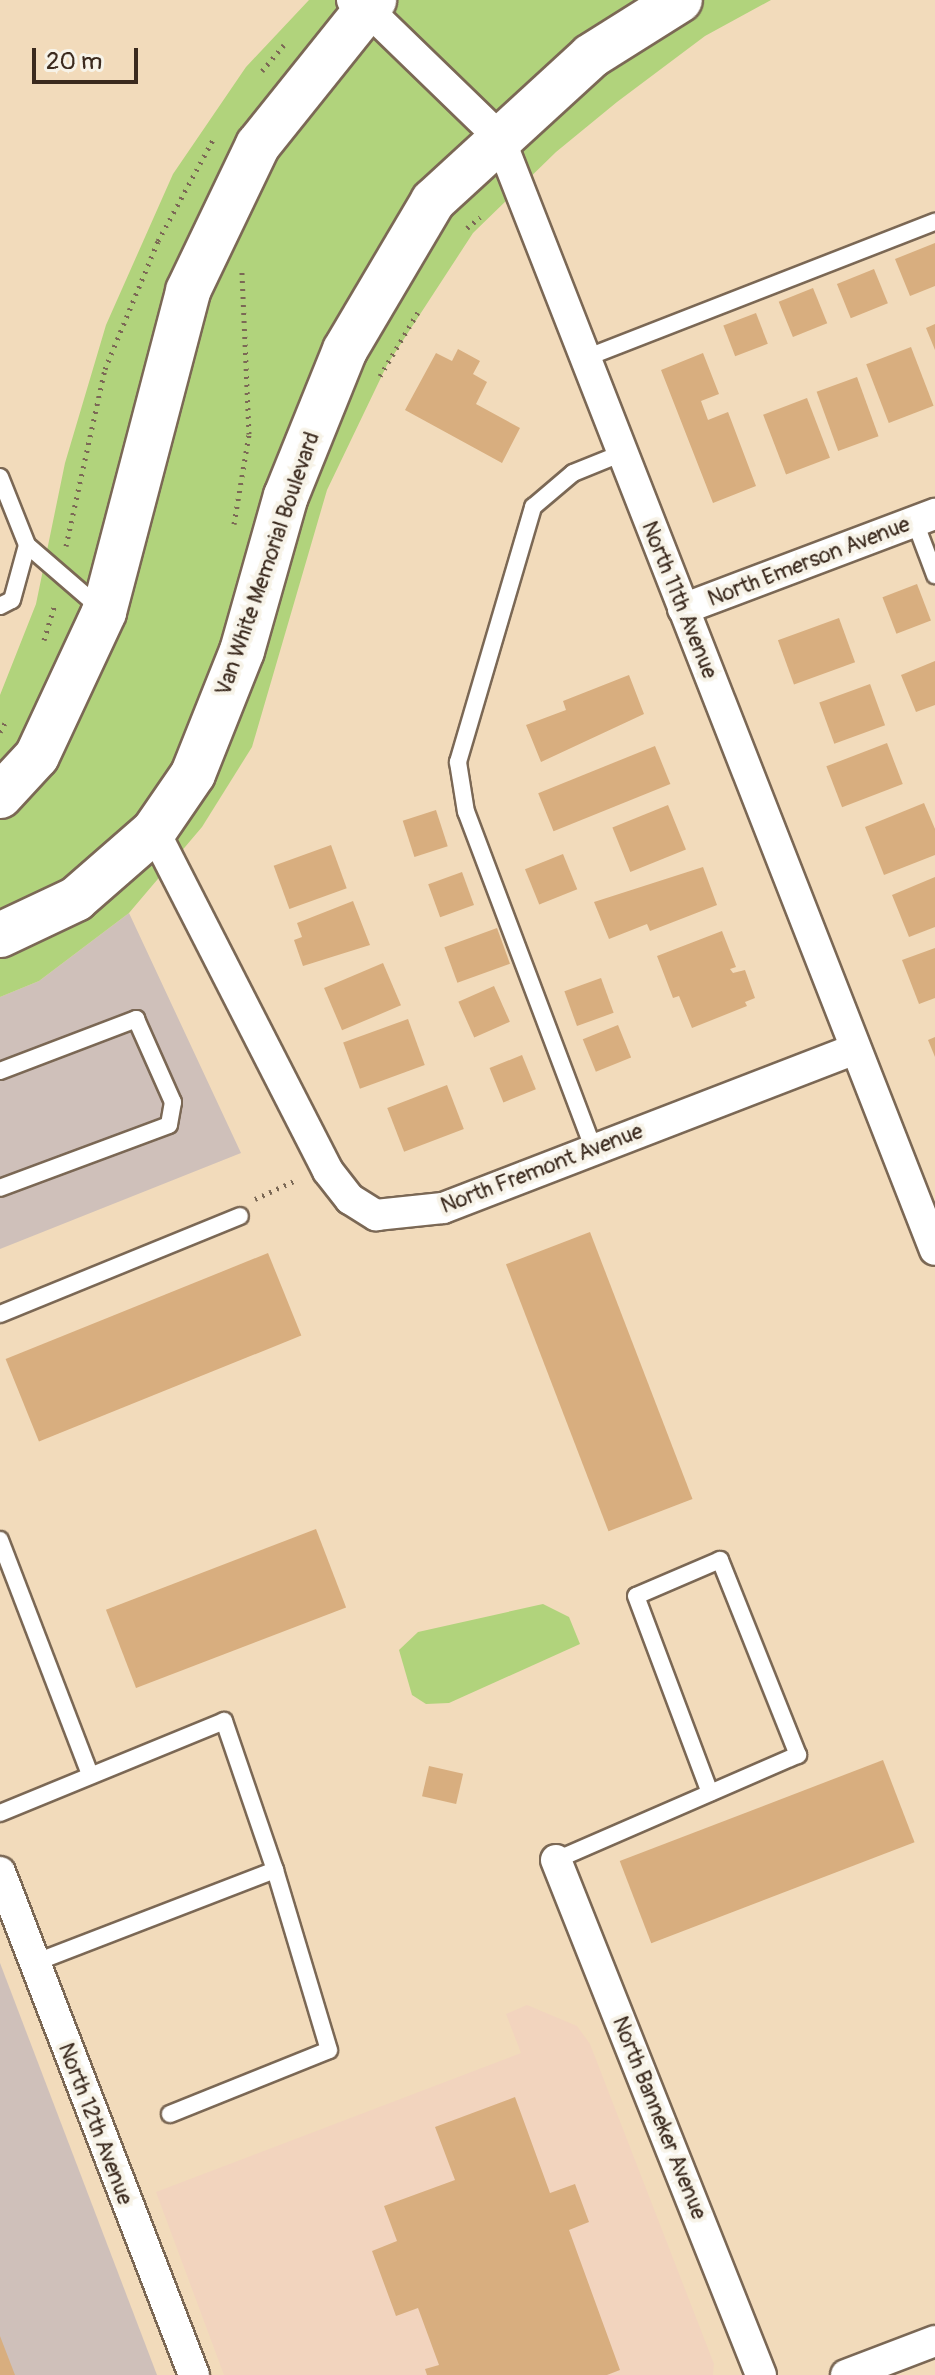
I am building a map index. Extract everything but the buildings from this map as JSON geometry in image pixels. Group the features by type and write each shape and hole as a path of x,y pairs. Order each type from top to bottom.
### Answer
{"street":[{"name":"Van White Memorial Boulevard","path":"0,935 76,899 154,831 193,774 236,665 286,496 345,350 433,201 499,137 591,56 680,0"},
{"name":"North 11th Avenue","path":"364,3 499,137 620,454 855,1049 926,1200 935,1250"},
{"path":"0,796 37,756 104,612 188,291 258,145 364,3"},
{"name":"North Emerson Avenue","path":"683,609 925,518"},
{"name":"North Fremont Avenue","path":"154,831 328,1171 350,1199 376,1215 411,1215 443,1208 855,1049"},
{"name":"North Banneker Avenue","path":"556,1860 761,2375"},
{"name":"North 12th Avenue","path":"0,1872 194,2375"},
{"path":"846,2375 935,2341"}],"lane":[{"path":"583,359 935,222"},
{"path":"594,1150 466,812 458,762 533,507 573,473 620,454"},
{"path":"0,477 27,545 104,612"},
{"path":"925,518 935,575"},
{"path":"0,606 12,600 27,545"},
{"path":"0,1071 136,1019 173,1102 169,1125 0,1188"},
{"path":"0,1314 240,1216"},
{"path":"0,1540 90,1775"},
{"path":"556,1860 798,1755 720,1560 636,1596 710,1793"},
{"path":"0,1813 224,1721 275,1870 329,2050 170,2114"},
{"path":"34,1963 275,1870"}],"path":[{"path":"459,242 480,217"},
{"path":"373,388 420,308"},
{"path":"232,531 249,434 243,317"},
{"path":"240,1216 253,1200 294,1181"}],"shaded area":[{"path":"129,913 241,1153 0,1249 0,997 39,981"},
{"path":"0,1963 157,2375 0,2375"},
{"path":"527,2005 577,2026 590,2044 714,2364 713,2375 224,2375 156,2192 521,2053 506,2014"}],"green space":[{"path":"309,0 771,0 705,36 617,102 556,152 473,233 387,365 327,490 252,747 202,827 129,913 39,981 0,997 0,695 36,604 65,463 106,325 173,174 246,67"},
{"path":"543,1604 569,1617 580,1644 449,1703 426,1704 412,1695 399,1650 418,1632"}]}
